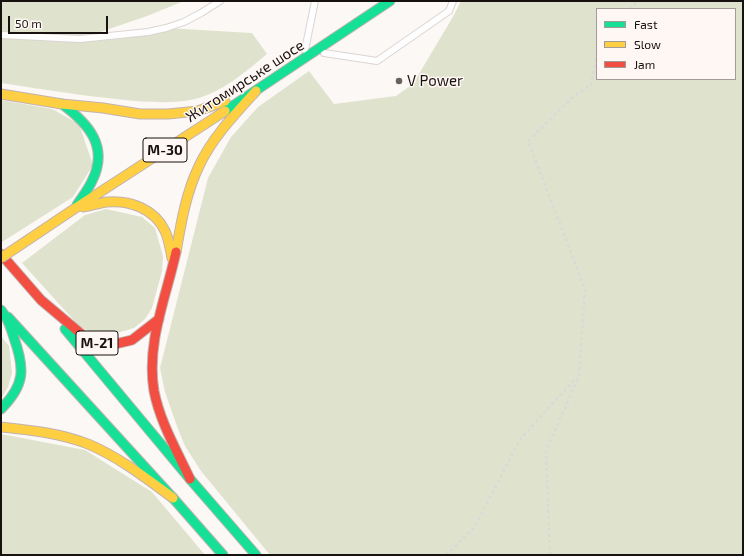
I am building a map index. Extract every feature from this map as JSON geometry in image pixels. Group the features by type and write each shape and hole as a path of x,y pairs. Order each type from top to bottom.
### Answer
{"main road":[{"name":"Житомирське шосе","path":"1,258 256,91 390,1"},
{"path":"1,94 62,104 103,108 140,114 168,114 198,111 256,91"},
{"path":"190,478 162,416 153,381 154,341 182,221 198,167 221,130 256,91"},
{"path":"62,104 75,113 85,123 94,136 98,147 99,156 92,181 74,209"},
{"path":"74,209 108,202 128,203 149,211 165,229 173,264"},
{"name":"М-21","path":"1,254 42,300 86,338 94,342 106,345 123,344 132,340 158,319"},
{"path":"42,300 256,555"},
{"path":"1,409 13,396 18,386 21,377 22,364 19,351 3,312"},
{"path":"3,312 223,555"},
{"path":"1,427 47,433 87,444 129,466 173,498"}],"lane":[{"path":"1,35 80,39 148,32 184,22 220,1"},
{"path":"303,59 315,1"},
{"path":"315,51 377,61 449,11 453,1"}],"path":[{"path":"550,555 546,451 578,376 584,289 528,141 572,97 591,85 596,59"},
{"path":"446,555 474,528 520,438 578,376"}],"green space":[{"path":"1,1 184,1 147,16 83,38 166,28 252,33 267,54 233,81 215,92 195,99 178,102 133,101 1,83"},
{"path":"461,1 743,1 743,555 270,555 201,471 185,446 178,429 165,392 160,368 208,178 231,137 258,107 309,71 334,104 396,96 413,84"},
{"path":"1,100 52,109 79,124 93,165 73,197 2,242 1,241"},
{"path":"106,209 142,217 155,228 163,256 162,271 152,308 145,319 134,328 104,337 80,327 22,263 85,215"},
{"path":"1,336 9,346 12,373 8,387 1,399"},
{"path":"1,434 85,450 152,492 205,555 1,555"}],"traffic: fast":[{"path":"225,111 390,1"},
{"path":"62,104 88,128 94,137 97,147 97,169 87,190 77,205"},
{"path":"1,310 6,316 18,349 21,368 19,384 15,392 1,409"},
{"path":"8,317 223,555"},
{"path":"65,329 190,479 256,555"}],"traffic: slow":[{"path":"176,252 187,197 194,176 204,156 217,136 256,91"},
{"path":"1,94 62,104 103,108 140,114 168,114 198,111 225,101"},
{"path":"74,209 225,111"},
{"path":"83,207 104,202 116,202 133,204 148,212 161,223 165,231 172,258"},
{"path":"1,258 74,209"},
{"path":"1,427 56,435 88,444 111,455 173,498"}],"traffic: jam":[{"path":"176,252 158,321 152,373 154,391 160,414 190,479"},
{"path":"1,254 41,300 86,338 95,342 111,345 132,340 159,319"}],"place":[{"name":"V Power","path":"399,81"}]}
